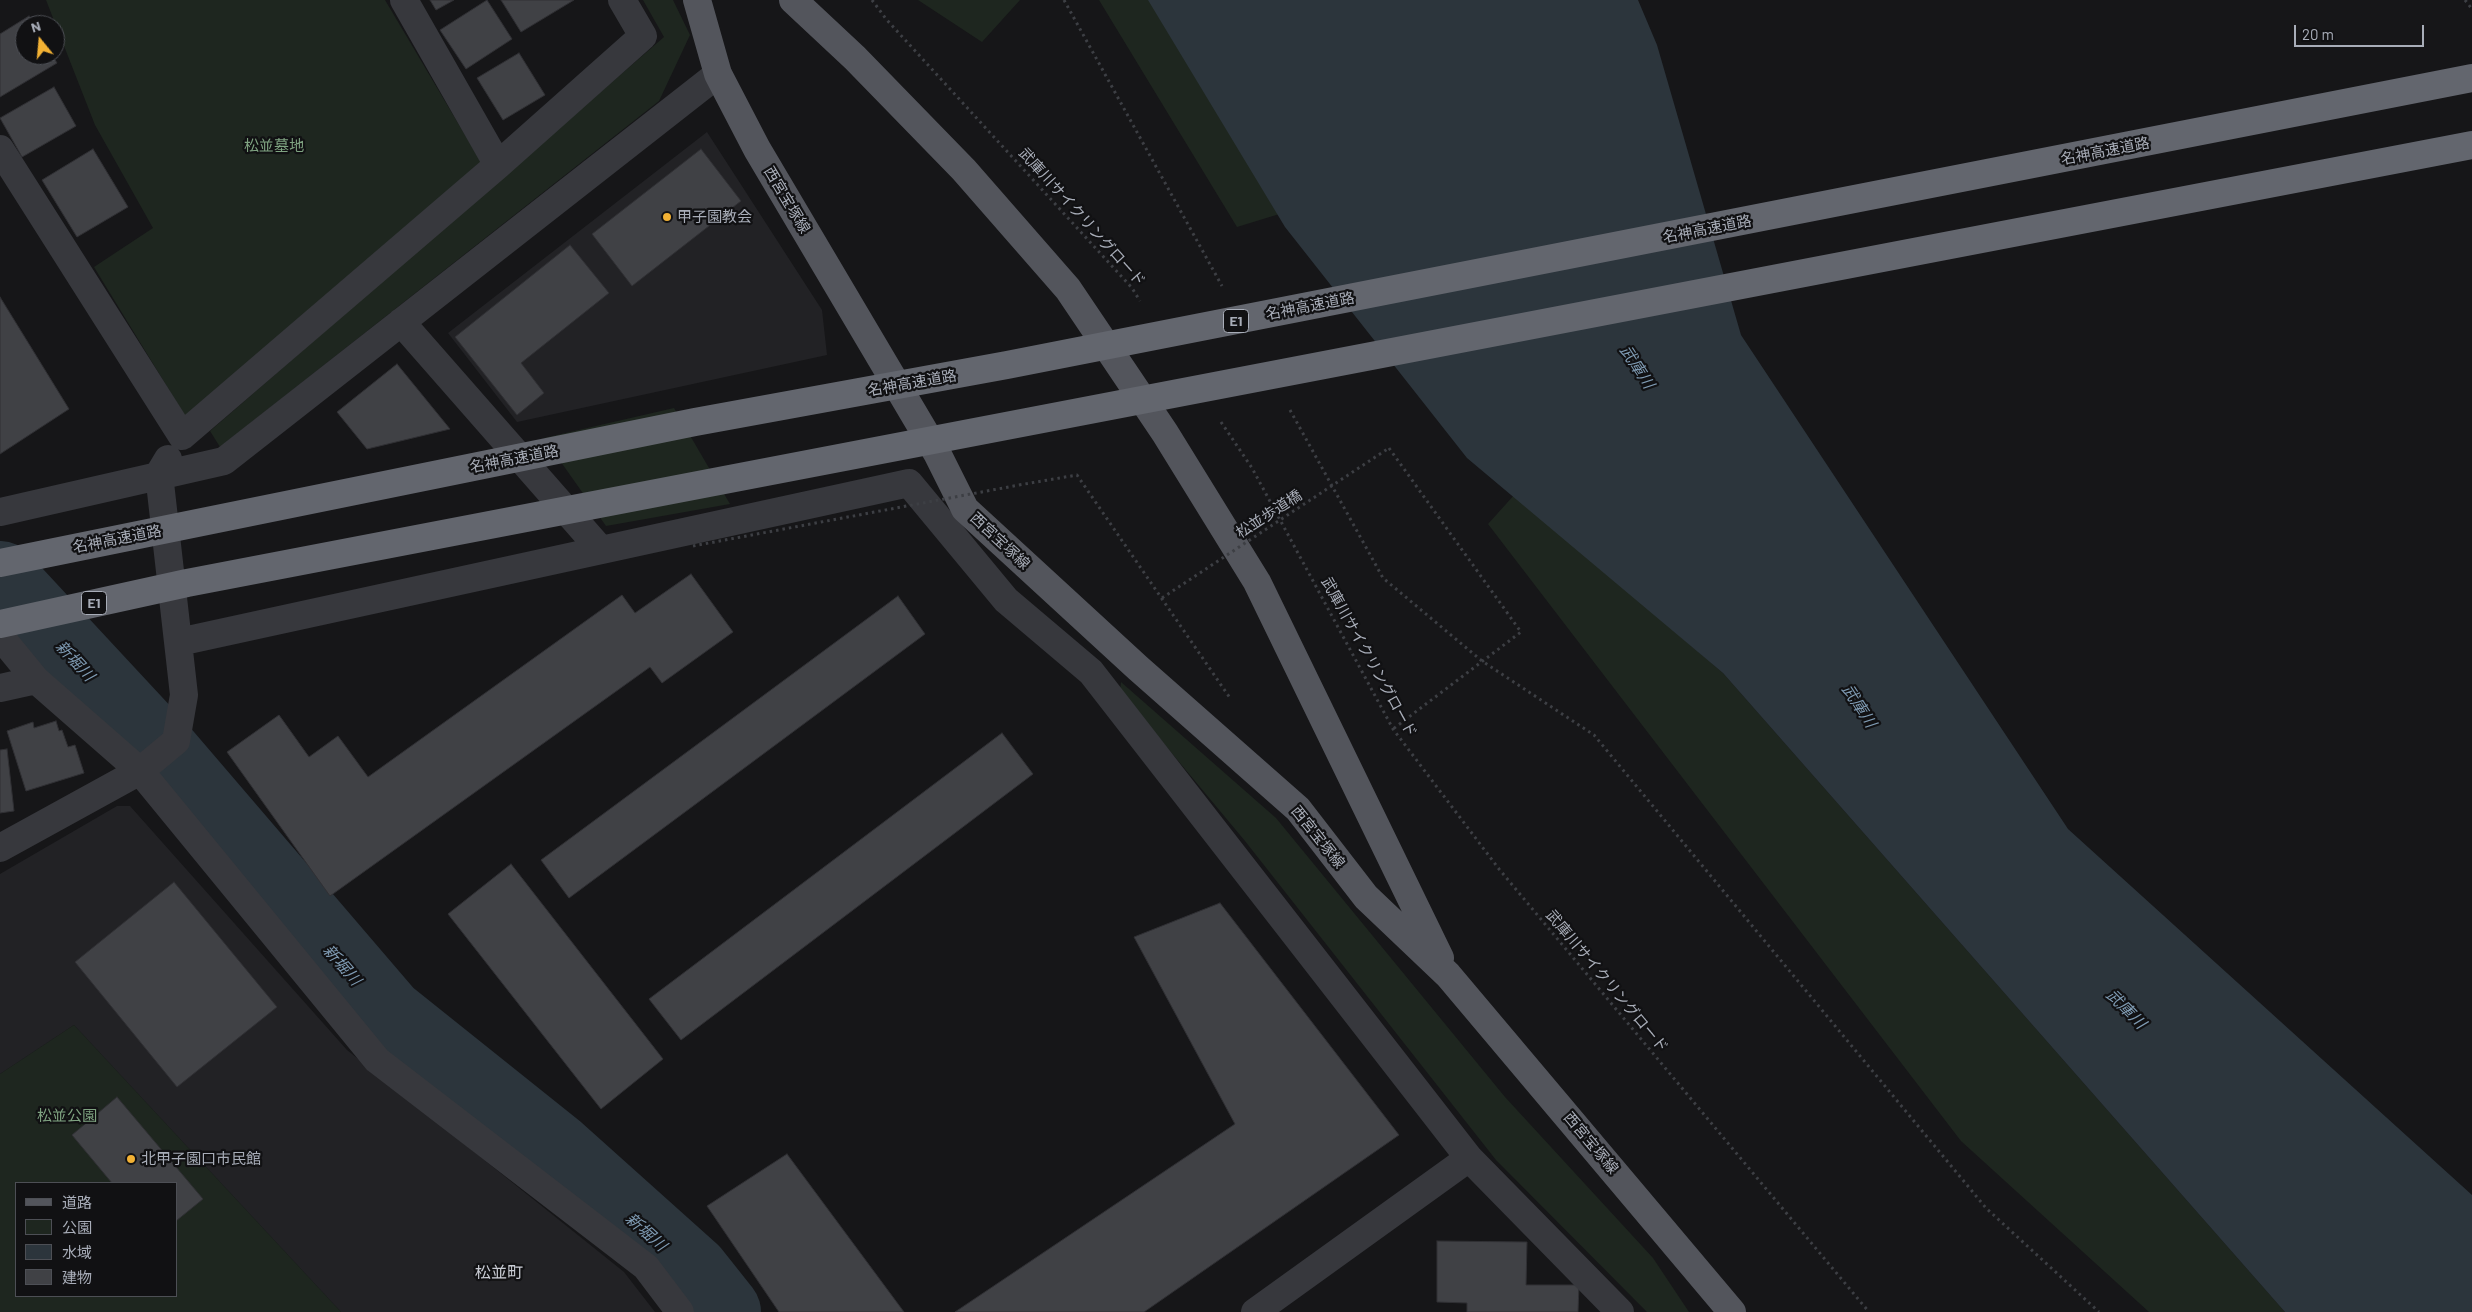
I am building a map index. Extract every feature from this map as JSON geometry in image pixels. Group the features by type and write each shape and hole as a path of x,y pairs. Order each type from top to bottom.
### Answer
{"highway":[{"name":"名神高速道路","path":"0,563 695,422 1026,362 2472,78"},
{"name":"E1","path":"0,624 197,581 2472,145"}],"main road":[{"name":"西宮宝塚線","path":"697,0 718,74 757,149 937,453 965,509 1167,694 1298,809 1366,897 1448,975 1732,1312"},
{"name":"西宮宝塚線","path":"793,0 855,58 964,170 1068,289 1160,425 1257,582 1448,975"}],"street":[{"path":"404,0 498,165"},
{"path":"0,848 148,765 176,742 184,695 159,474 182,436 498,165 643,36 622,0"},
{"path":"0,512 159,474 224,462 718,74"},
{"path":"0,148 182,436"},
{"path":"401,322 601,550"},
{"path":"179,642 909,483 1006,600 1091,672 1469,1158 1620,1312"},
{"path":"0,636 36,680 148,765 377,1060 646,1267 680,1312"},
{"path":"0,688 36,680"},
{"path":"1255,1312 1469,1158"}],"path":[{"name":"武庫川サイクリングロード","path":"872,0 886,18 1132,288 1143,305"},
{"path":"2465,0 2472,9"},
{"name":"武庫川サイクリングロード","path":"1219,419 1252,468 1393,729 1499,870 1869,1312"},
{"name":"松並歩道橋","path":"1162,598 1389,448 1521,632 1482,661"},
{"path":"693,546 1077,475 1234,702"},
{"path":"1393,729 1482,661 1594,735 1986,1208 2099,1312"}],"shaded area":[{"path":"707,132 822,310 827,355 517,422 448,333"},
{"path":"117,806 130,806 347,1050 624,1272 655,1312 341,1312 74,1025 0,1074 0,874"}],"green space":[{"name":"松並墓地","path":"46,0 385,0 481,162 185,416 94,267 153,228 95,125 65,48 65,15 52,15"},
{"path":"643,0 673,0 690,35 659,101 220,447 210,431 664,37"},
{"path":"918,0 1020,0 982,42"},
{"path":"1099,0 1187,0 1312,204 1237,227"},
{"path":"674,408 730,504 606,526 544,438"},
{"path":"1515,494 1723,673 2285,1312 2149,1312 1961,1141 1488,524"},
{"path":"1121,682 1276,818 1505,1097 1653,1258 1689,1312 1647,1312 1496,1160 1245,841 1120,691"},
{"name":"松並公園","path":"74,1025 341,1312 0,1312 0,1074"}],"water":[{"name":"武庫川","path":"1148,0 1638,0 1657,45 1741,335 2068,829 2472,1195 2472,1312 2285,1312 1723,673 1467,458 1285,227"}],"building":[{"path":"430,0 454,0 436,10"},
{"path":"487,0 512,39 466,69 440,30"},
{"path":"501,0 574,0 521,32"},
{"path":"15,25 15,65 54,65 0,97 0,34"},
{"path":"519,53 545,95 503,120 477,78"},
{"path":"54,87 76,126 22,157 0,118"},
{"path":"93,149 128,207 77,237 42,180"},
{"name":"甲子園教会","path":"701,149 741,201 632,286 592,234"},
{"path":"570,245 609,293 521,363 544,393 517,415 455,337"},
{"path":"0,297 69,409 0,454"},
{"path":"397,364 450,429 367,449 337,412"},
{"path":"691,574 733,632 662,683 650,667 330,896 227,752 279,715 309,757 338,736 368,777 622,595 635,613"},
{"path":"898,596 925,634 569,898 541,860"},
{"path":"56,721 59,731 62,730 68,747 75,745 84,773 26,791 7,731 33,722 34,728"},
{"path":"1002,733 1033,774 681,1040 649,999"},
{"path":"7,749 14,811 0,813 0,750"},
{"path":"511,864 663,1059 601,1109 448,914"},
{"path":"174,882 277,1007 177,1087 75,962"},
{"path":"1220,903 1399,1135 1144,1312 955,1312 1235,1124 1134,937"},
{"name":"北甲子園口市民館","path":"117,1097 203,1199 178,1219 178,1182 111,1182 72,1135"},
{"path":"787,1154 904,1312 779,1312 707,1206"},
{"path":"1437,1241 1527,1242 1526,1285 1579,1285 1578,1312 1467,1312 1467,1303 1437,1302"}],"waterway":[{"name":"新堀川","path":"0,580 158,750 386,1016 556,1152 691,1273 722,1312"}],"place":[{"name":"甲子園教会","path":"667,217"},
{"name":"北甲子園口市民館","path":"131,1159"}],"district":[{"name":"松並町","path":"499,1273"}]}
